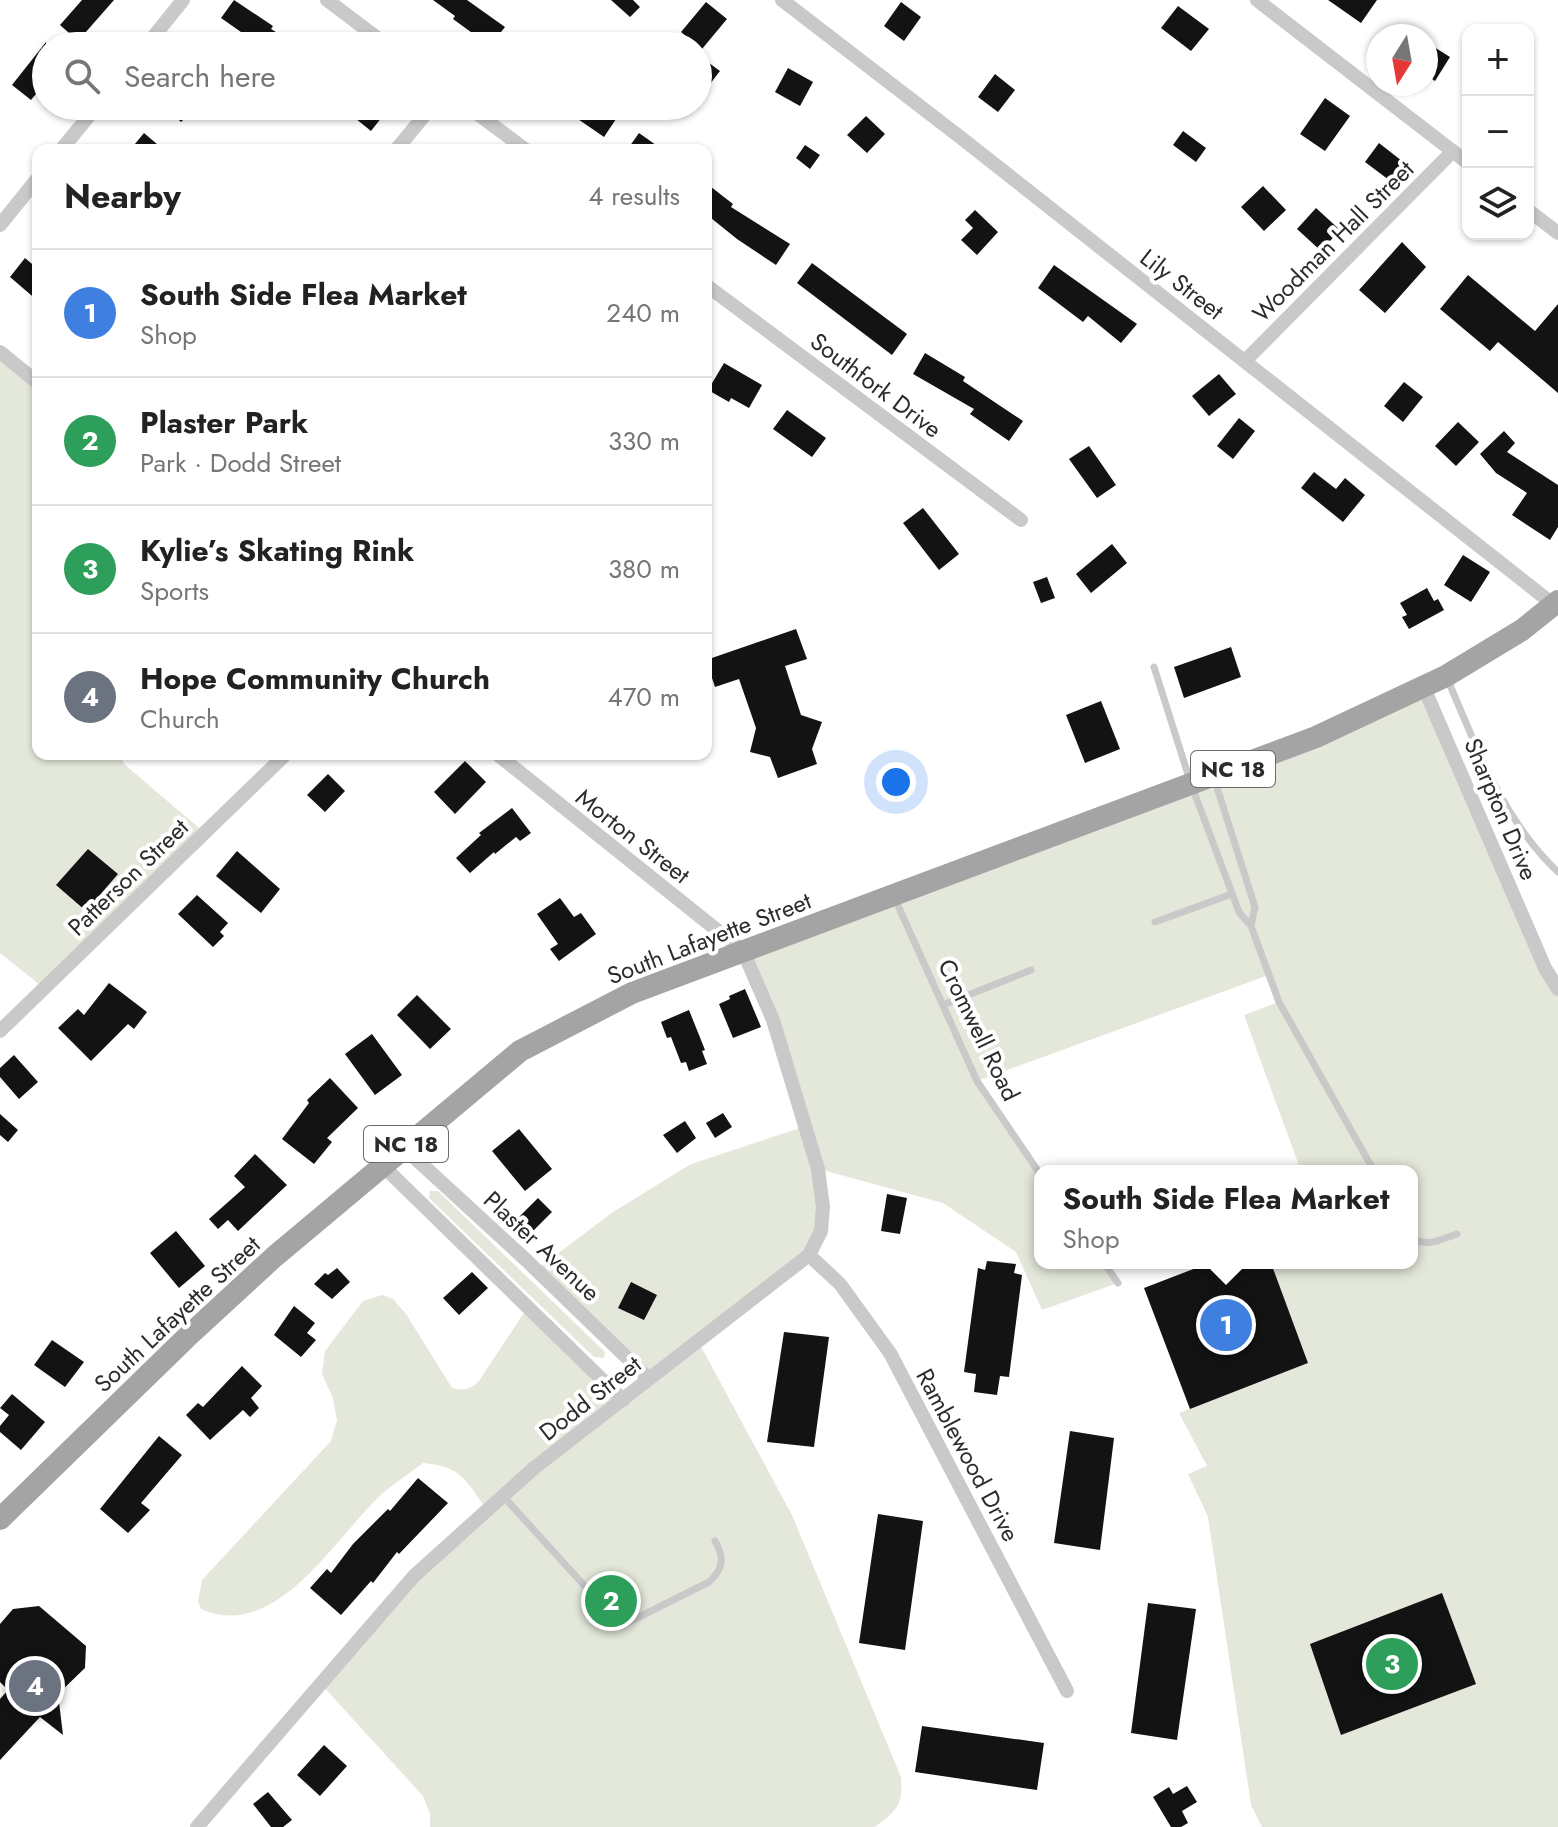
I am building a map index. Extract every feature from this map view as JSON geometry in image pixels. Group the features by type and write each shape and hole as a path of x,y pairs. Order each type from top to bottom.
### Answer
{"main road":[{"name":"South Lafayette Street","path":"0,1519 274,1257 520,1051 632,993 1316,737 1446,676 1522,630 1556,603"}],"street":[{"path":"157,32 183,0"},
{"path":"327,0 369,32"},
{"name":"Lily Street","path":"782,0 1556,603"},
{"path":"1257,0 1462,158"},
{"path":"66,144 86,120"},
{"path":"401,144 421,120"},
{"path":"486,120 518,144"},
{"name":"Woodman Hall Street","path":"1245,361 1453,151"},
{"path":"0,225 32,185"},
{"path":"1534,215 1558,233"},
{"name":"Southfork Drive","path":"712,289 1021,520"},
{"path":"0,352 32,378"},
{"name":"Sharpton Drive","path":"1424,688 1545,968 1558,989"},
{"name":"Patterson Street","path":"0,1031 280,760"},
{"name":"Morton Street","path":"504,760 743,951"},
{"path":"743,951 773,1020 818,1169 823,1207 821,1231 809,1255"},
{"name":"Plaster Avenue","path":"403,1147 649,1379"},
{"path":"382,1165 623,1400"},
{"name":"Dodd Street","path":"197,1827 414,1576 534,1468 809,1255"},
{"name":"Ramblewood Drive","path":"809,1255 840,1284 890,1353 1067,1691"}],"lane":[{"path":"1154,667 1191,784 1241,916 1251,926 1279,1002 1371,1165"},
{"path":"1446,676 1493,787 1509,812 1558,872"},
{"path":"1214,776 1255,907 1251,926"},
{"path":"1155,922 1232,894"},
{"name":"Cromwell Road","path":"895,897 977,1081 1034,1165"},
{"path":"943,1005 1031,970"},
{"path":"1418,1241 1429,1243 1457,1234"},
{"path":"1108,1269 1118,1283"},
{"path":"503,1496 621,1626 709,1582 722,1564 722,1552 715,1541"}],"shaded area":[{"path":"0,352 32,378 32,760 123,760 205,833 44,988 0,953"},
{"path":"1424,688 1558,989 1558,1827 1262,1827 1251,1805 1208,1517 1188,1474 1207,1466 1179,1413 1308,1363 1273,1269 1418,1269 1418,1165 1299,1165 1244,1015 1279,1002 1269,975 977,1081 1035,1165 1034,1269 1108,1269 1118,1283 1042,1310 1016,1252 943,1203 819,1169 816,1244 698,1341 792,1515 901,1777 901,1795 897,1806 875,1827 430,1827 430,1814 423,1796 321,1684 414,1576 487,1510 468,1483 446,1468 423,1463 389,1488 325,1557 280,1598 255,1611 229,1615 201,1609 198,1601 202,1580 331,1441 337,1420 333,1398 322,1374 325,1351 363,1301 382,1295 393,1299 406,1314 452,1388 467,1389 479,1381 527,1308 622,1399 649,1379 536,1270 613,1212 691,1164 806,1126 743,951"},
{"path":"430,1191 438,1191 605,1352 604,1358 594,1357 429,1198"}],"building":[{"path":"82,0 114,0 86,32 68,32 60,25"},
{"path":"234,0 273,26 271,29 276,32 241,32 221,18"},
{"path":"433,0 467,0 505,27 501,32 471,32 453,19 455,16"},
{"path":"611,0 633,0 640,7 630,17"},
{"path":"1328,0 1377,0 1361,23"},
{"path":"706,2 727,19 712,37 712,32 681,32"},
{"path":"901,2 921,17 904,41 884,26"},
{"path":"1178,6 1209,29 1191,51 1161,28"},
{"path":"1438,50 1450,57 1438,76"},
{"path":"32,60 32,99 12,85"},
{"path":"712,65 720,71 712,81"},
{"path":"788,68 813,82 800,106 775,92"},
{"path":"995,74 1015,90 998,112 978,97"},
{"path":"1325,98 1350,116 1325,151 1300,134"},
{"path":"866,116 885,134 867,153 847,135"},
{"path":"357,120 380,120 371,131"},
{"path":"579,120 615,120 604,137"},
{"path":"1183,131 1206,148 1196,162 1173,145"},
{"path":"144,133 157,144 135,144"},
{"path":"639,133 655,144 631,144"},
{"path":"1379,143 1411,168 1397,186 1365,162"},
{"path":"805,145 820,155 810,169 796,158"},
{"path":"1263,186 1286,210 1264,231 1241,207"},
{"path":"712,188 733,204 731,207 790,244 776,265 712,219"},
{"path":"1316,208 1340,230 1321,251 1297,229"},
{"path":"975,210 998,232 977,255 961,240 973,228 965,220"},
{"path":"1402,242 1426,267 1385,313 1359,290"},
{"path":"25,258 32,264 32,296 10,277"},
{"path":"812,263 907,334 892,355 797,283"},
{"path":"1054,265 1137,324 1121,343 1088,316 1083,322 1038,288"},
{"path":"1468,275 1535,331 1558,304 1558,393 1498,342 1490,351 1440,309"},
{"path":"925,353 965,377 963,381 1023,421 1009,441 970,414 974,409 913,374"},
{"path":"724,363 762,385 749,408 712,392 712,383"},
{"path":"1219,374 1236,394 1209,416 1192,396"},
{"path":"1404,382 1423,397 1403,422 1384,406"},
{"path":"787,410 826,438 812,457 773,429"},
{"path":"1239,418 1255,431 1233,459 1217,446"},
{"path":"1458,422 1479,442 1456,466 1435,446"},
{"path":"1504,431 1515,443 1507,452 1558,485 1558,527 1550,540 1512,515 1527,493 1496,473 1480,454"},
{"path":"1089,446 1116,485 1097,498 1069,459"},
{"path":"1314,472 1336,489 1345,478 1365,495 1343,522 1301,488"},
{"path":"923,508 959,554 939,570 903,523"},
{"path":"1112,544 1127,563 1091,593 1076,574"},
{"path":"1463,555 1490,572 1471,602 1444,585"},
{"path":"1047,577 1055,598 1041,603 1033,582"},
{"path":"1427,588 1434,601 1438,599 1444,610 1409,629 1402,617 1407,615 1400,603"},
{"path":"796,629 807,659 785,666 801,715 822,722 812,749 817,764 778,778 770,757 750,752 756,728 739,679 715,687 712,658"},
{"path":"1231,647 1241,677 1184,698 1174,667"},
{"path":"1101,701 1120,749 1085,763 1066,715"},
{"path":"465,761 486,782 455,814 434,792"},
{"path":"328,774 345,791 325,812 307,795"},
{"path":"512,808 531,833 520,841 516,837 470,873 456,858 481,835 479,833"},
{"path":"88,849 118,874 86,911 56,885"},
{"path":"237,851 280,889 261,913 216,876"},
{"path":"197,895 228,923 220,932 224,936 213,947 178,914"},
{"path":"560,898 574,917 581,913 596,934 559,961 550,949 558,944 537,914"},
{"path":"109,983 147,1012 134,1029 128,1024 91,1061 58,1028 78,1009 84,1015"},
{"path":"745,989 761,1027 733,1038 719,1004"},
{"path":"417,995 451,1029 430,1049 397,1015"},
{"path":"689,1010 705,1050 702,1051 707,1064 689,1071 686,1062 681,1063 671,1037 667,1038 661,1022"},
{"path":"372,1034 402,1075 375,1095 345,1054"},
{"path":"14,1055 38,1082 19,1099 0,1077 0,1068"},
{"path":"330,1078 358,1108 327,1138 332,1142 314,1164 282,1139 309,1103 307,1100"},
{"path":"723,1113 732,1127 715,1138 706,1123"},
{"path":"0,1114 18,1130 8,1142 0,1135"},
{"path":"685,1121 696,1138 677,1153 663,1135"},
{"path":"519,1129 552,1169 525,1191 492,1151"},
{"path":"255,1154 287,1185 238,1231 228,1220 218,1229 209,1219 245,1187 234,1176"},
{"path":"887,1194 907,1198 900,1234 881,1231"},
{"path":"538,1198 552,1212 530,1234 516,1220"},
{"path":"176,1231 205,1266 179,1288 150,1253"},
{"path":"987,1261 1016,1264 1014,1273 1022,1275 1009,1377 1000,1376 997,1395 974,1392 976,1374 964,1372 978,1268 985,1270"},
{"path":"337,1268 350,1282 332,1299 314,1284 325,1273 328,1275"},
{"path":"1193,1269 1273,1269 1308,1363 1190,1409 1144,1288"},
{"path":"472,1272 488,1288 459,1315 443,1298"},
{"path":"631,1282 657,1295 644,1320 618,1308"},
{"path":"294,1306 315,1323 307,1333 316,1340 301,1357 274,1335"},
{"path":"784,1332 829,1337 814,1447 767,1442"},
{"path":"52,1340 84,1362 65,1387 34,1365"},
{"path":"242,1366 262,1386 251,1398 259,1408 250,1417 243,1410 210,1440 186,1415 198,1403 203,1407"},
{"path":"12,1394 45,1422 21,1450 0,1432 0,1426 9,1415 0,1408"},
{"path":"1070,1431 1114,1438 1100,1550 1054,1543"},
{"path":"159,1436 182,1455 141,1503 150,1510 128,1533 100,1509"},
{"path":"418,1478 448,1503 399,1554 397,1552 373,1583 371,1581 341,1615 310,1588 327,1569 331,1573 353,1544 388,1509 390,1511"},
{"path":"878,1514 923,1521 905,1650 859,1643"},
{"path":"1442,1593 1476,1684 1341,1735 1310,1644"},
{"path":"1148,1603 1196,1609 1177,1740 1131,1733"},
{"path":"39,1606 86,1646 85,1668 58,1694 63,1735 40,1717 0,1760 0,1699 8,1690 0,1682 0,1624 13,1609"},
{"path":"922,1726 1044,1743 1037,1790 915,1772"},
{"path":"324,1745 347,1766 320,1796 297,1775"},
{"path":"1187,1786 1197,1802 1182,1811 1188,1823 1171,1827 1153,1797 1169,1787 1173,1794"},
{"path":"268,1792 292,1820 283,1827 271,1827 253,1804"}],"place":[{"name":"South Side Flea Market","path":"1226,1325"},
{"name":"Plaster Park","path":"611,1601"},
{"name":"Kylie’s Skating Rink","path":"1392,1664"},
{"name":"Hope Community Church","path":"35,1686"}]}
